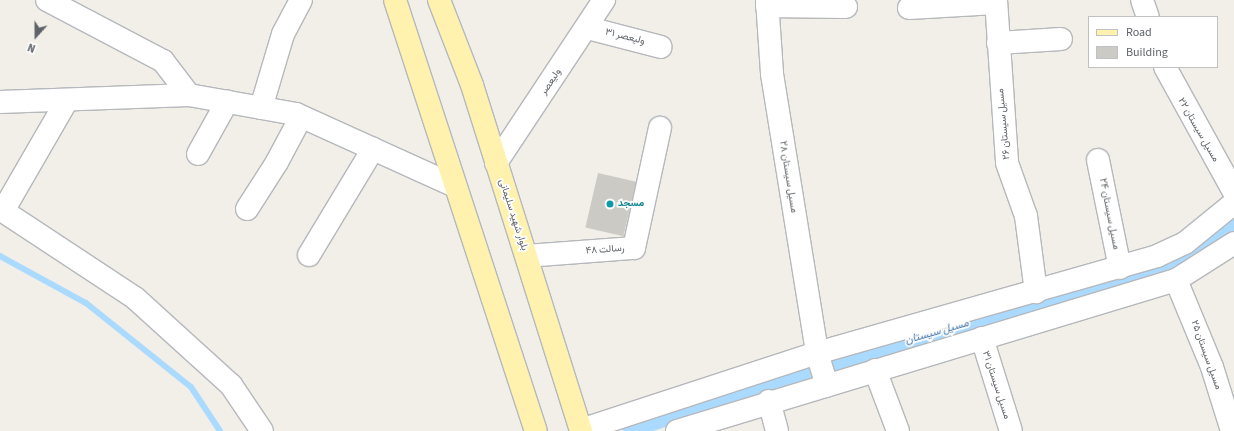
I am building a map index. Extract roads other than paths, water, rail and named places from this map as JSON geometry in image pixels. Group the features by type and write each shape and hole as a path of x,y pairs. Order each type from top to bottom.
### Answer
{"main road":[{"path":"395,0 536,431"},
{"name":"بلوار شهید سلیمانی","path":"439,0 472,85 581,431"}],"street":[{"path":"47,0 163,61 189,95"},
{"path":"261,108 283,34 301,0"},
{"name":"ولیعصر","path":"496,163 588,28 604,0"},
{"path":"1142,0 1148,16"},
{"path":"909,8 996,2"},
{"name":"مسیل سیستان ۲۶","path":"996,2 1007,164 1026,216 1036,292"},
{"path":"767,3 846,7"},
{"name":"مسیل سیستان ۲۸","path":"767,3 772,74 817,353 827,386"},
{"name":"ولیعصر ۳۱","path":"588,28 662,47"},
{"path":"998,43 1061,39"},
{"name":"مسیل سیستان ۲۲","path":"1166,68 1234,192"},
{"path":"0,102 189,95 261,108 300,117 455,186"},
{"path":"67,100 2,210 135,298 231,385 262,431"},
{"path":"198,154 227,102"},
{"path":"247,209 277,162 300,117"},
{"name":"رسالت ۴۸","path":"527,256 634,248 660,128"},
{"path":"309,255 373,149"},
{"name":"مسیل سیستان ۲۴","path":"1098,160 1120,268"},
{"path":"581,431 817,353 1120,268 1184,243 1234,204"},
{"path":"677,431 769,401 827,386 875,370 1176,280 1234,242"},
{"name":"مسیل سیستان ۲۵","path":"1176,280 1212,367 1232,431"},
{"name":"مسیل سیستان ۳۱","path":"982,338 1011,431"},
{"path":"875,370 898,431"},
{"path":"769,401 777,431"}],"waterway":[{"name":"مسیل سیستان","path":"632,426 814,368 1159,268 1189,254 1234,221"},
{"path":"0,256 86,303 191,387 220,431"}],"place":[{"name":"مسجد","path":"610,204"}]}
